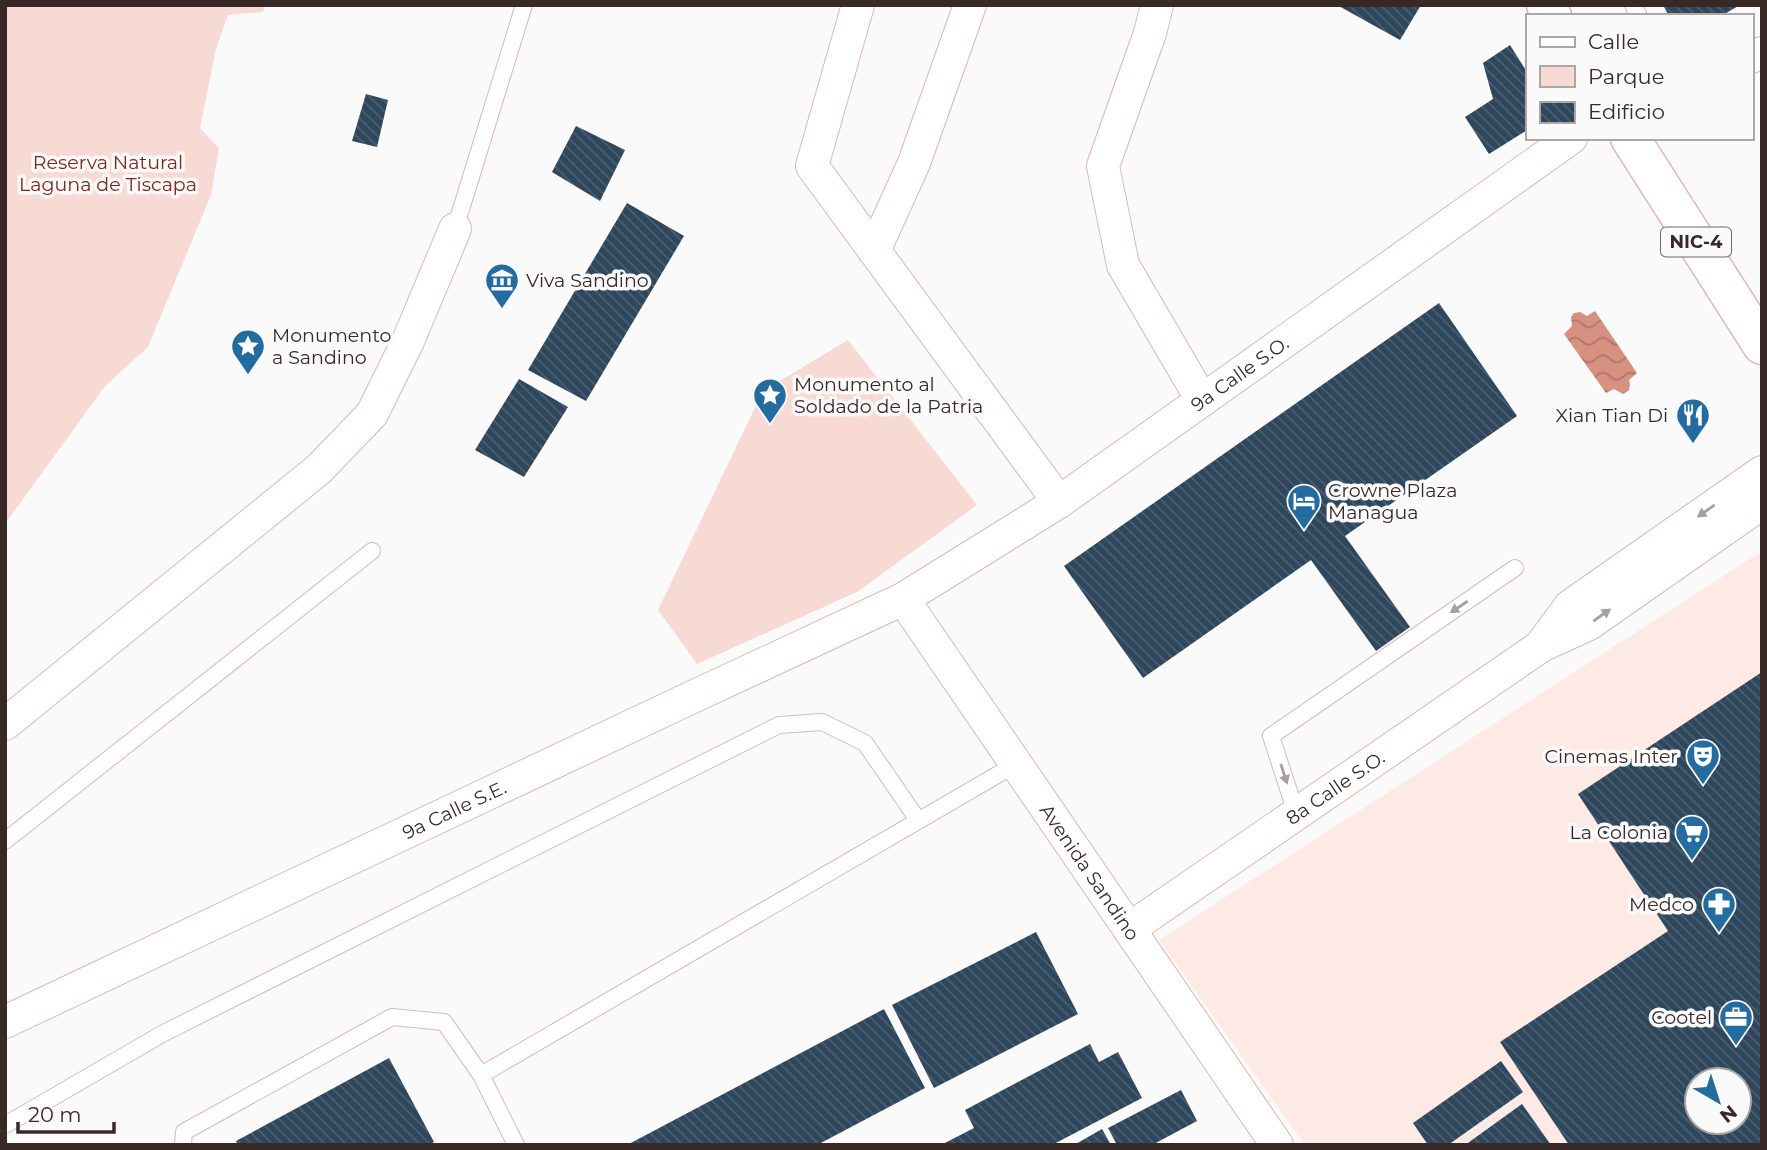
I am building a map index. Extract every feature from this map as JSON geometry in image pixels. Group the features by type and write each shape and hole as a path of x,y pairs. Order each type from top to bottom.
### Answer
{"highway":[{"name":"NIC-4","path":"1631,140 1762,345"}],"street":[{"path":"858,5 812,166 1059,502"},
{"path":"874,251 914,163 970,5"},
{"path":"1157,5 1150,33 1103,166 1123,265 1202,400"},
{"name":"9a Calle S.O.","path":"903,599 1059,502 1568,140"},
{"path":"5,724 319,469 372,414 408,341 455,229"},
{"name":"8a Calle S.O.","path":"1541,646 1570,606 1762,472"},
{"name":"8a Calle S.O.","path":"1129,929 1541,646 1589,624 1757,508"},
{"name":"Avenida Sandino","path":"903,599 1277,1145"},
{"name":"9a Calle S.E.","path":"5,1022 903,599"}],"lane":[{"path":"455,229 524,5"},
{"path":"5,841 372,551"},
{"path":"1296,813 1271,736 1515,568"},
{"path":"5,1125 162,1034 779,725 822,722 865,743 918,820"},
{"path":"481,1075 1016,764"},
{"path":"183,1145 184,1132 392,1017 444,1022 481,1075 516,1145"}],"shaded area":[{"path":"1762,551 1762,1145 1305,1145 1159,940"}],"green space":[{"name":"Reserva Natural Laguna de Tiscapa","path":"5,5 265,5 263,12 228,15 216,49 200,128 219,148 211,195 148,347 105,386 5,524"},
{"path":"848,340 977,505 857,592 697,664 658,610 763,391"}],"water":[{"path":"1595,311 1637,373 1629,380 1629,390 1623,394 1614,389 1606,393 1564,334 1572,326 1571,317 1574,313 1580,312 1587,316"}],"building":[{"path":"1337,5 1421,5 1400,40"},
{"path":"1663,5 1740,5 1724,14 1668,14"},
{"path":"1510,45 1526,70 1526,131 1489,154 1465,117 1493,99 1483,63"},
{"path":"366,94 388,100 377,147 352,141"},
{"path":"576,126 625,150 600,201 552,172"},
{"path":"627,203 684,236 586,401 528,370"},
{"name":"Crowne Plaza Managua","path":"1439,303 1517,416 1345,536 1410,627 1376,651 1311,560 1143,678 1064,566"},
{"path":"519,379 568,407 524,477 475,450"},
{"name":"La Colonia","path":"1762,672 1762,1145 1569,1145 1500,1042 1668,931 1578,794"},
{"path":"1036,932 1078,1014 934,1088 892,1005"},
{"path":"884,1009 925,1088 817,1145 627,1145"},
{"path":"1090,1044 1099,1062 1118,1052 1142,1098 1052,1145 941,1145 974,1128 965,1110"},
{"path":"389,1058 434,1142 428,1145 238,1145 236,1141"},
{"path":"1501,1061 1523,1092 1448,1145 1428,1145 1413,1123"},
{"path":"1181,1090 1197,1121 1152,1145 1117,1145 1108,1128"},
{"path":"1522,1104 1551,1145 1465,1145"},
{"path":"1102,1129 1111,1145 1074,1145"}],"place":[{"name":"Viva Sandino","path":"502,310"},
{"name":"Monumento a Sandino","path":"248,376"},
{"name":"Monumento al Soldado de la Patria","path":"770,425"},
{"name":"Xian Tian Di","path":"1693,445"},
{"name":"Crowne Plaza Managua","path":"1304,531"},
{"name":"Cinemas Inter","path":"1703,786"},
{"name":"La Colonia","path":"1692,862"},
{"name":"Medco","path":"1719,934"},
{"name":"Cootel","path":"1736,1047"}]}
